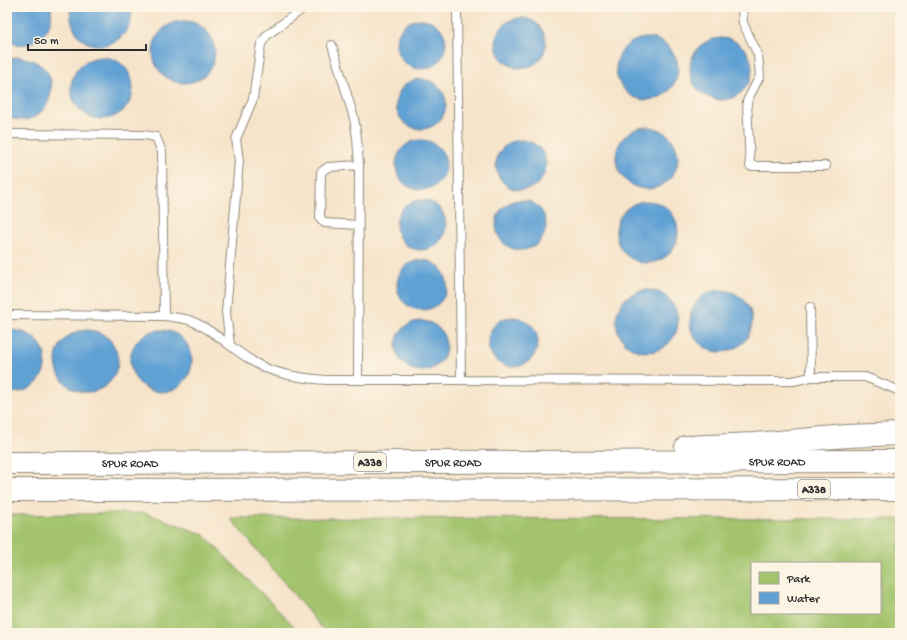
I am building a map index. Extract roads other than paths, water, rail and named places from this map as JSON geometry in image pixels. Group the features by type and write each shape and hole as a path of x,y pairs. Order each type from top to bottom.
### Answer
{"highway":[{"path":"431,462 581,451 754,444 847,436 900,434"},
{"name":"SPUR ROAD","path":"7,463 900,461"},
{"name":"A338","path":"7,490 900,489"}],"lane":[{"path":"230,345 226,312 239,161 236,139 253,99 260,44 267,34 305,7"},
{"path":"457,7 461,380"},
{"path":"742,7 743,23 758,55 760,76 747,101 750,166 826,166"},
{"path":"332,45 354,118 357,138 359,165 358,380"},
{"path":"7,134 144,135 156,137 162,152 164,316"},
{"path":"358,225 325,223 320,218 321,172 328,167 359,165"},
{"path":"810,307 811,377"},
{"path":"7,315 164,316 189,320 210,332 259,365 282,373 304,378 325,380 793,381 811,377 865,377 900,391"}],"water":[{"path":"7,7 51,7 52,16 50,25 40,38 33,42 16,44 7,41"},
{"path":"71,7 131,7 131,20 127,30 120,38 110,43 100,45 90,44 81,38 74,28 70,12"},
{"path":"521,18 530,20 541,29 546,43 544,52 535,63 521,68 512,66 501,57 496,43 498,34 507,23"},
{"path":"421,19 430,21 441,30 446,44 444,53 435,64 421,69 412,67 401,58 396,44 398,35 407,24"},
{"path":"184,21 196,23 206,30 213,40 215,52 213,64 206,74 196,81 184,83 172,81 162,74 155,64 153,52 155,40 162,30 172,23"},
{"path":"647,38 659,40 669,47 676,57 678,69 676,81 669,91 659,98 647,100 635,98 625,91 618,81 616,69 618,57 625,47 635,40"},
{"path":"721,38 733,40 743,47 750,57 752,69 750,81 743,91 733,98 721,100 709,98 699,91 692,81 690,69 692,57 699,47 709,40"},
{"path":"17,57 35,62 46,71 51,83 50,96 45,108 35,117 22,120 7,116 7,60"},
{"path":"102,57 114,59 124,66 131,76 133,88 131,100 124,110 114,117 102,119 90,117 80,110 73,100 71,88 73,76 80,66 90,59"},
{"path":"421,79 430,81 441,90 446,104 444,113 435,124 421,129 412,127 401,118 396,104 398,95 407,84"},
{"path":"641,127 653,127 669,136 676,146 678,158 676,170 669,180 653,189 641,189 630,184 621,175 616,164 616,152 621,141 630,132"},
{"path":"421,140 430,142 441,151 446,165 444,174 435,185 421,190 412,188 401,179 396,165 398,156 407,145"},
{"path":"521,140 530,142 541,151 546,165 544,174 535,185 521,190 512,188 501,179 496,165 498,156 507,145"},
{"path":"421,200 430,202 441,211 446,225 444,234 435,245 421,250 412,248 401,239 396,225 398,216 407,205"},
{"path":"521,200 530,202 541,211 546,225 544,234 535,245 521,250 512,248 501,239 496,225 498,216 507,205"},
{"path":"647,201 659,203 669,210 676,220 678,232 676,244 669,254 659,261 647,263 635,261 625,254 618,244 616,232 618,220 625,210 635,203"},
{"path":"422,260 431,262 442,271 447,285 445,294 436,305 422,310 413,308 402,299 397,285 399,276 408,265"},
{"path":"647,290 659,292 669,299 676,309 678,321 676,333 669,343 659,350 647,352 635,350 625,343 618,333 616,321 618,309 625,299 635,292"},
{"path":"721,290 733,292 743,299 750,309 752,321 750,333 743,343 733,350 721,352 709,350 699,343 692,333 690,321 692,309 699,299 709,292"},
{"path":"513,317 522,319 533,328 538,342 536,351 527,362 513,367 504,365 493,356 488,342 490,333 499,322"},
{"path":"421,321 430,323 441,332 446,346 444,355 435,366 421,371 412,369 401,360 396,346 398,337 407,326"},
{"path":"11,330 27,334 38,342 44,353 45,364 42,376 34,385 22,391 7,392 7,331"},
{"path":"87,330 99,332 109,339 116,349 118,361 116,373 109,383 99,390 87,392 75,390 65,383 58,373 56,361 58,349 65,339 75,332"},
{"path":"161,330 173,332 183,339 190,349 192,361 190,373 183,383 173,390 161,392 149,390 139,383 132,373 130,361 132,349 139,339 149,332"}]}
